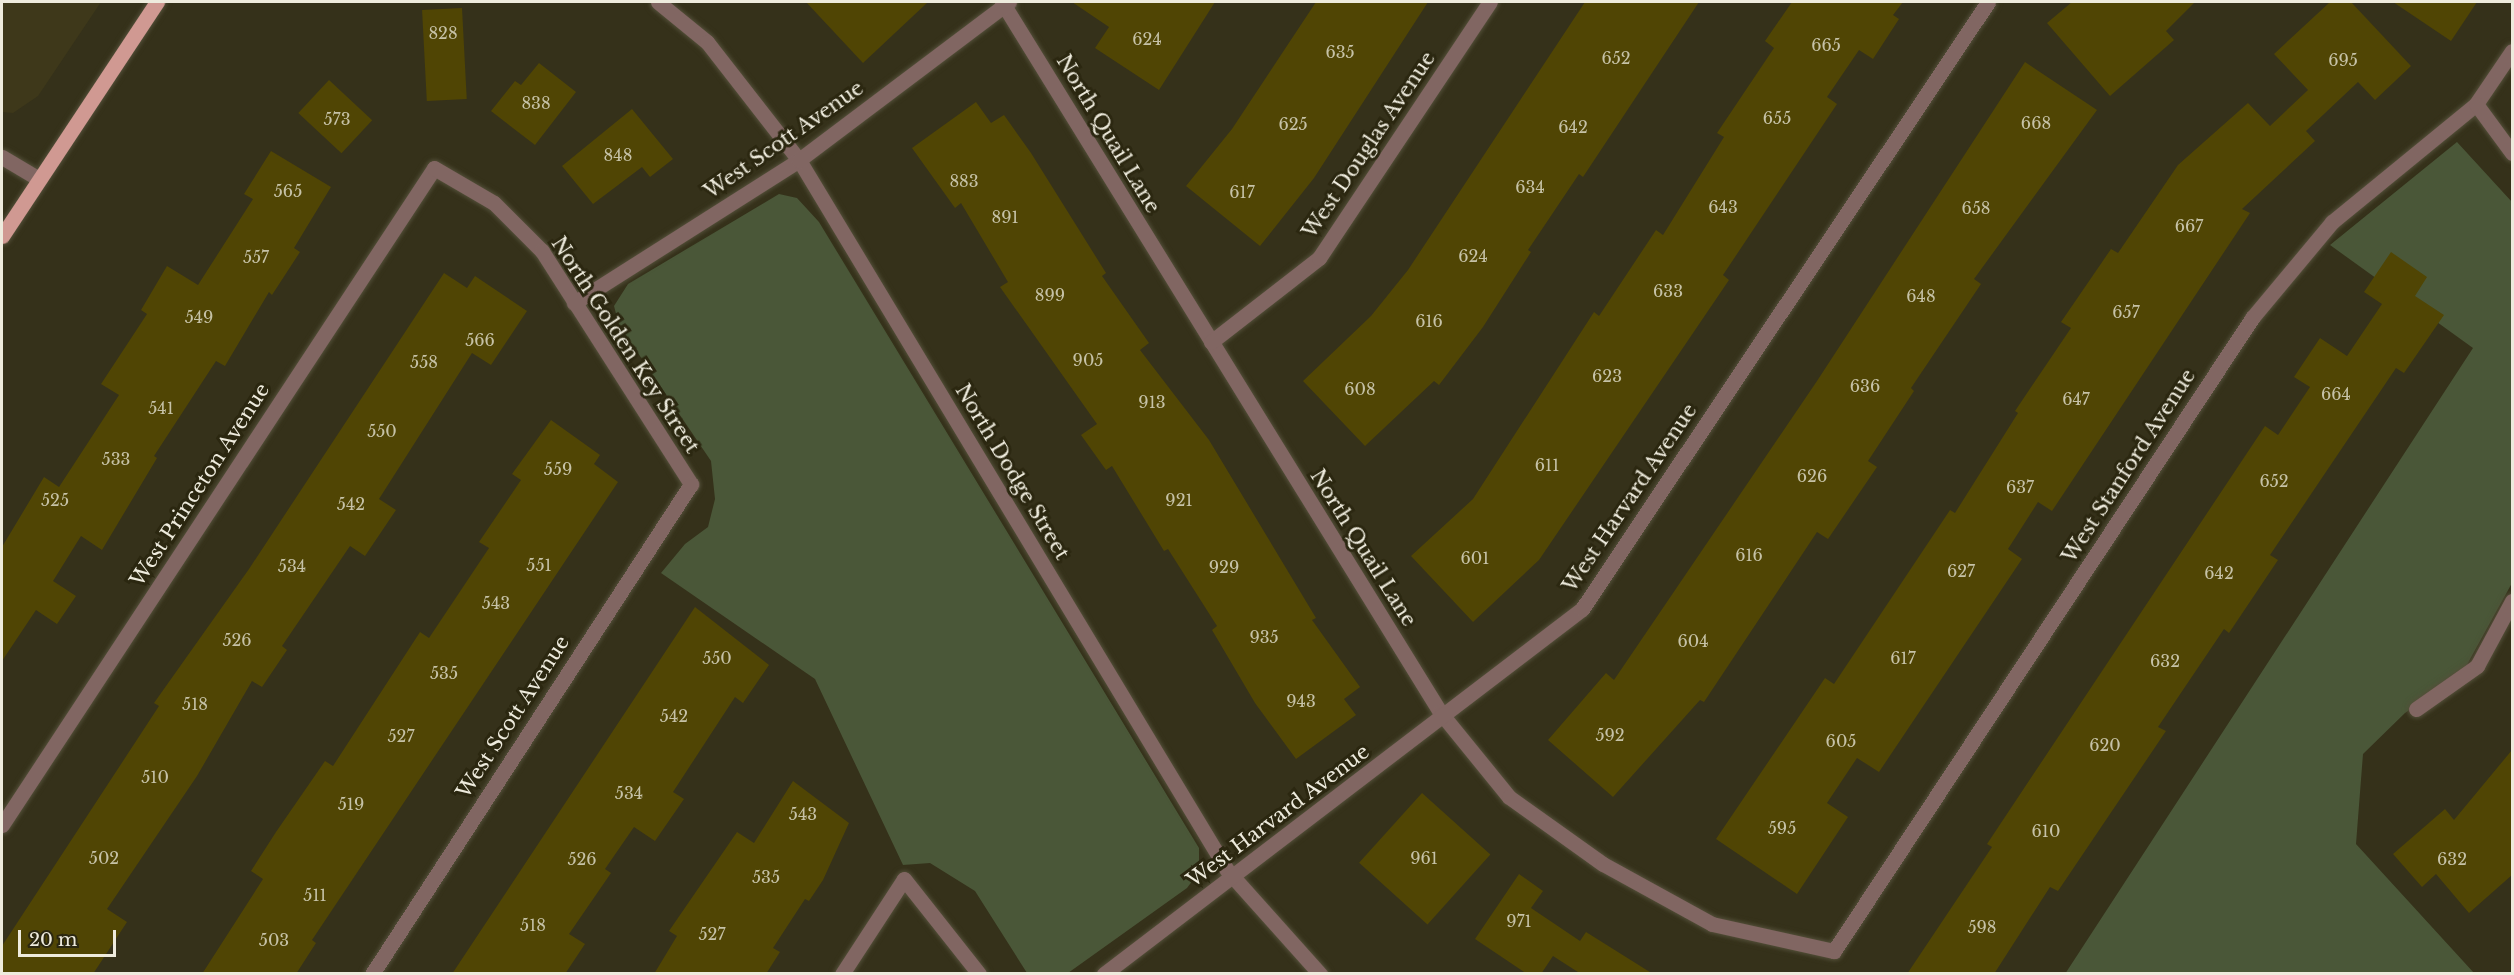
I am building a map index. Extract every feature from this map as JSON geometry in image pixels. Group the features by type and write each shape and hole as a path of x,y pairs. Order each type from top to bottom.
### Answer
{"main road":[{"path":"2,236 157,2"}],"street":[{"name":"North Dodge Street","path":"658,2 706,42 799,160 1233,876 1320,974"},
{"name":"West Douglas Avenue","path":"1210,342 1319,258 1490,2"},
{"name":"West Harvard Avenue","path":"1104,974 1444,717 1582,609 1988,2"},
{"name":"West Scott Avenue","path":"574,303 799,160 1005,3"},
{"name":"North Quail Lane","path":"1005,3 1210,342 1444,717 1509,796 1603,864 1712,924 1834,951"},
{"name":"West Stanford Avenue","path":"1834,951 2252,318 2332,222 2476,104 2512,51"},
{"path":"2476,104 2512,153"},
{"path":"2,157 39,179"},
{"name":"North Golden Key Street","path":"434,168 494,203 542,251 691,484"},
{"name":"West Princeton Avenue","path":"2,825 434,168"},
{"name":"West Scott Avenue","path":"372,974 691,484"},
{"path":"2416,709 2477,666 2512,601"},
{"path":"842,974 904,879 979,974"}],"shaded area":[{"path":"2,2 101,2 38,96 13,113 2,112"}],"green space":[{"path":"2457,142 2512,202 2512,583 2463,672 2405,713 2363,754 2356,844 2474,973 2065,974 2473,348 2330,245"},
{"path":"779,194 797,198 819,222 1199,848 1199,872 1187,888 1068,973 1027,973 975,891 930,863 903,865 815,679 661,573 685,544 708,527 715,499 711,461 619,325 614,306 628,284"}],"building":[{"path":"806,2 928,2 863,63"},
{"path":"1072,2 1215,2 1159,90 1095,48 1109,27"},
{"path":"1316,2 1428,2 1314,178 1260,246 1186,186 1232,129"},
{"path":"1585,2 1699,2 1583,177 1579,174 1528,250 1531,252 1483,327 1439,385 1434,381 1365,446 1303,381 1371,316 1408,270"},
{"path":"1792,2 1903,2 1893,15 1899,19 1873,59 1859,50 1827,97 1837,104 1723,275 1729,280 1539,560 1473,622 1411,556 1473,499 1594,312 1599,316 1656,230 1663,235 1724,137 1717,133 1774,48 1765,41"},
{"path":"2072,2 2195,2 2166,31 2174,40 2110,96 2047,23"},
{"path":"2330,2 2351,2 2411,66 2375,100 2358,82 2306,131 2315,141 2242,209 2250,213 2052,511 2038,502 2008,549 2022,559 1879,772 1857,758 1827,803 1848,817 1797,894 1716,839 1825,678 1834,684 1950,510 1955,513 2018,413 2015,411 2071,328 2061,322 2111,249 2118,253 2178,165 2248,103 2270,126 2308,90 2274,54"},
{"path":"2393,2 2477,2 2451,41"},
{"path":"462,8 467,99 427,101 422,10"},
{"path":"2025,62 2097,110 1974,279 1981,284 1911,388 1914,391 1868,461 1877,467 1828,539 1817,532 1704,702 1700,700 1613,797 1548,740 1606,673 1614,680 1817,381"},
{"path":"539,63 576,92 535,145 491,111 515,81 521,85"},
{"path":"329,80 372,120 341,153 298,113"},
{"path":"976,102 991,123 1004,115 1031,153 1106,273 1102,276 1149,343 1140,350 1209,440 1316,618 1312,620 1360,687 1344,699 1356,715 1296,759 1255,703 1212,630 1217,626 1168,549 1164,551 1112,466 1106,470 1081,435 1097,424 1000,287 1008,282 961,203 955,208 912,148"},
{"path":"632,109 673,159 650,177 642,167 593,204 562,166"},
{"path":"271,151 331,187 294,248 300,252 272,295 269,292 225,366 216,361 154,456 157,458 102,550 81,536 53,581 76,596 57,624 36,610 2,661 2,547 44,477 59,487 119,395 101,384 147,314 141,310 167,266 198,285 253,199 244,194"},
{"path":"2391,252 2427,277 2415,296 2444,315 2404,373 2396,368 2270,555 2278,560 2229,633 2224,629 2158,727 2166,731 2058,891 2050,887 1994,974 1907,974 1992,847 1987,844 2265,426 2278,435 2310,387 2294,377 2320,338 2347,356 2382,304 2364,292"},
{"path":"444,273 467,288 475,276 527,311 491,365 472,353 379,499 396,510 365,556 350,546 282,646 287,650 262,687 252,681 197,776 107,909 127,922 93,974 2,974 2,946 159,706 154,703 249,569"},
{"path":"551,420 600,455 594,464 618,482 312,940 316,943 296,974 202,974 263,879 251,871 276,832 325,761 333,766 420,632 429,638 489,548 479,542 521,480 512,474"},
{"path":"695,607 769,665 743,703 735,697 673,792 684,799 655,841 634,827 605,869 611,873 569,934 585,944 565,974 452,974"},
{"path":"2512,750 2512,875 2469,913 2436,874 2422,887 2393,854 2445,809 2454,820"},
{"path":"793,781 849,823 823,880 809,901 805,899 773,948 780,952 766,974 654,974 677,936 669,931 737,832 754,843"},
{"path":"1422,793 1490,855 1427,924 1359,863"},
{"path":"1519,874 1543,891 1531,908 1580,941 1586,932 1653,974 1581,974 1553,956 1541,974 1527,974 1475,939"}]}
